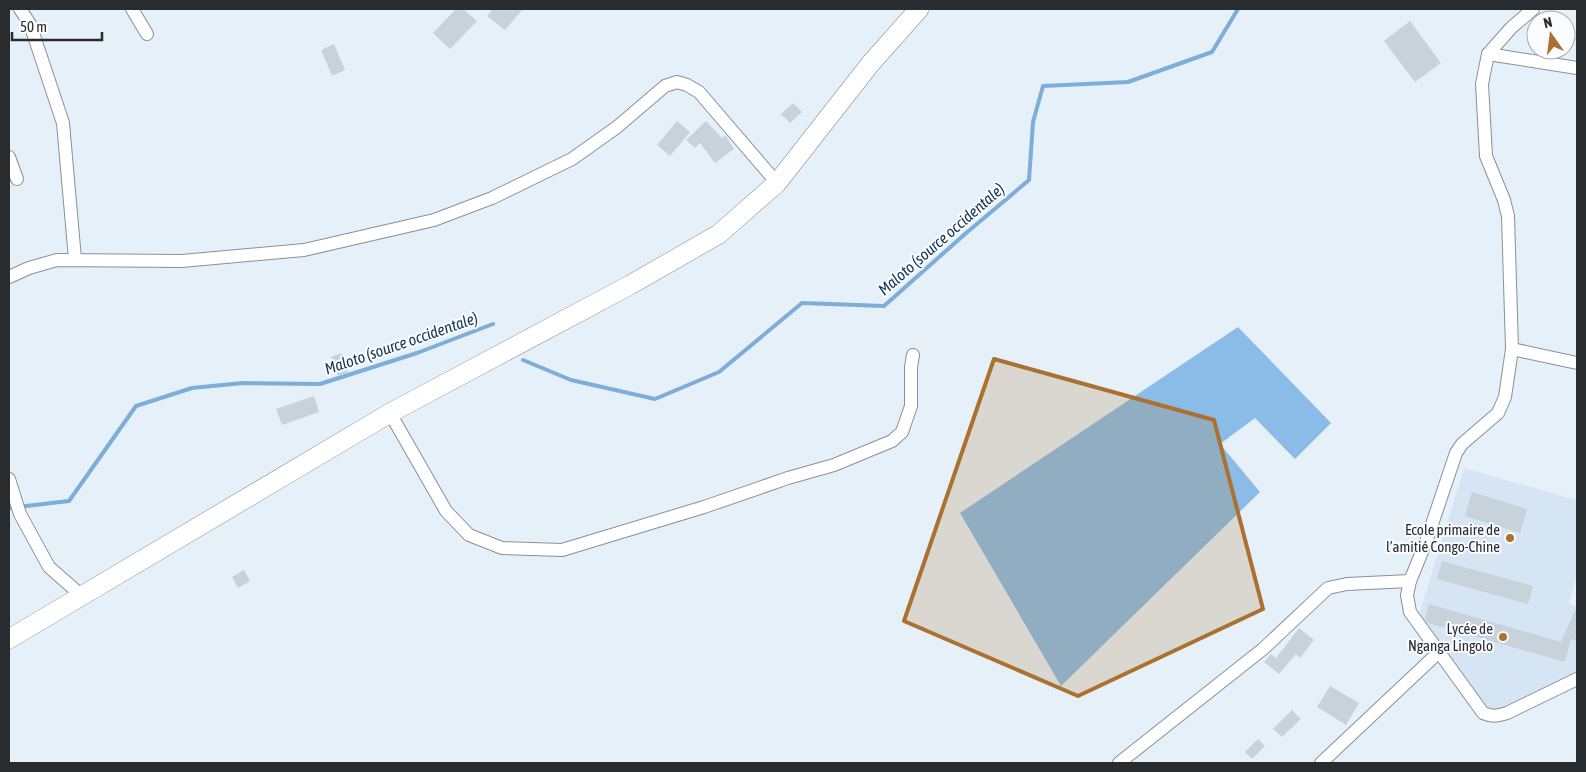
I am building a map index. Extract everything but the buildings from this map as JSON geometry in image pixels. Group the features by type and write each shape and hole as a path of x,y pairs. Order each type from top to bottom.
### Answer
{"main road":[{"path":"9,639 390,413 630,285 719,234 777,183 872,62 919,9"}],"street":[{"path":"20,9 30,24 63,123 75,259"},
{"path":"132,9 148,34"},
{"path":"1533,9 1510,28 1488,54 1482,84 1486,156 1504,200 1508,216 1512,349 1503,406 1498,413 1462,444 1456,453 1407,595 1410,612 1483,712 1490,716 1499,716 1506,713 1577,678"},
{"path":"1488,54 1577,68"},
{"path":"9,277 29,268 57,260 182,261 304,250 434,220 492,198 572,159 617,127 665,86 677,82 699,92 777,183"},
{"path":"9,157 17,179"},
{"path":"1512,349 1577,363"},
{"path":"390,413 446,511 469,535 502,548 562,550 704,508 788,478 834,465 892,441 902,432 911,406 911,367 913,355"},
{"path":"9,479 20,514 49,567 82,596"},
{"path":"1119,763 1263,648 1328,588 1347,584 1410,582"},
{"path":"1321,763 1439,652"}],"highlighted area":[{"path":"994,359 1214,420 1263,609 1078,696 904,621"}],"shaded area":[{"path":"1238,327 1331,423 1295,459 1255,418 1220,444 1260,492 1061,686 960,513"},
{"path":"1464,468 1577,500 1577,575 1569,603 1577,607 1577,679 1515,709 1483,713 1417,621"}],"waterway":[{"name":"Maloto (source occidentale)","path":"523,360 571,380 655,399 719,372 802,303 884,306 1029,180 1033,122 1043,86 1128,82 1212,52 1238,9"},
{"name":"Maloto (source occidentale)","path":"9,508 69,501 136,406 192,388 243,383 320,384 417,353 493,324"}],"place":[{"name":"Ecole primaire de l’amitié Congo-Chine","path":"1510,538"},
{"name":"Lycée de Nganga Lingolo","path":"1503,637"}]}
